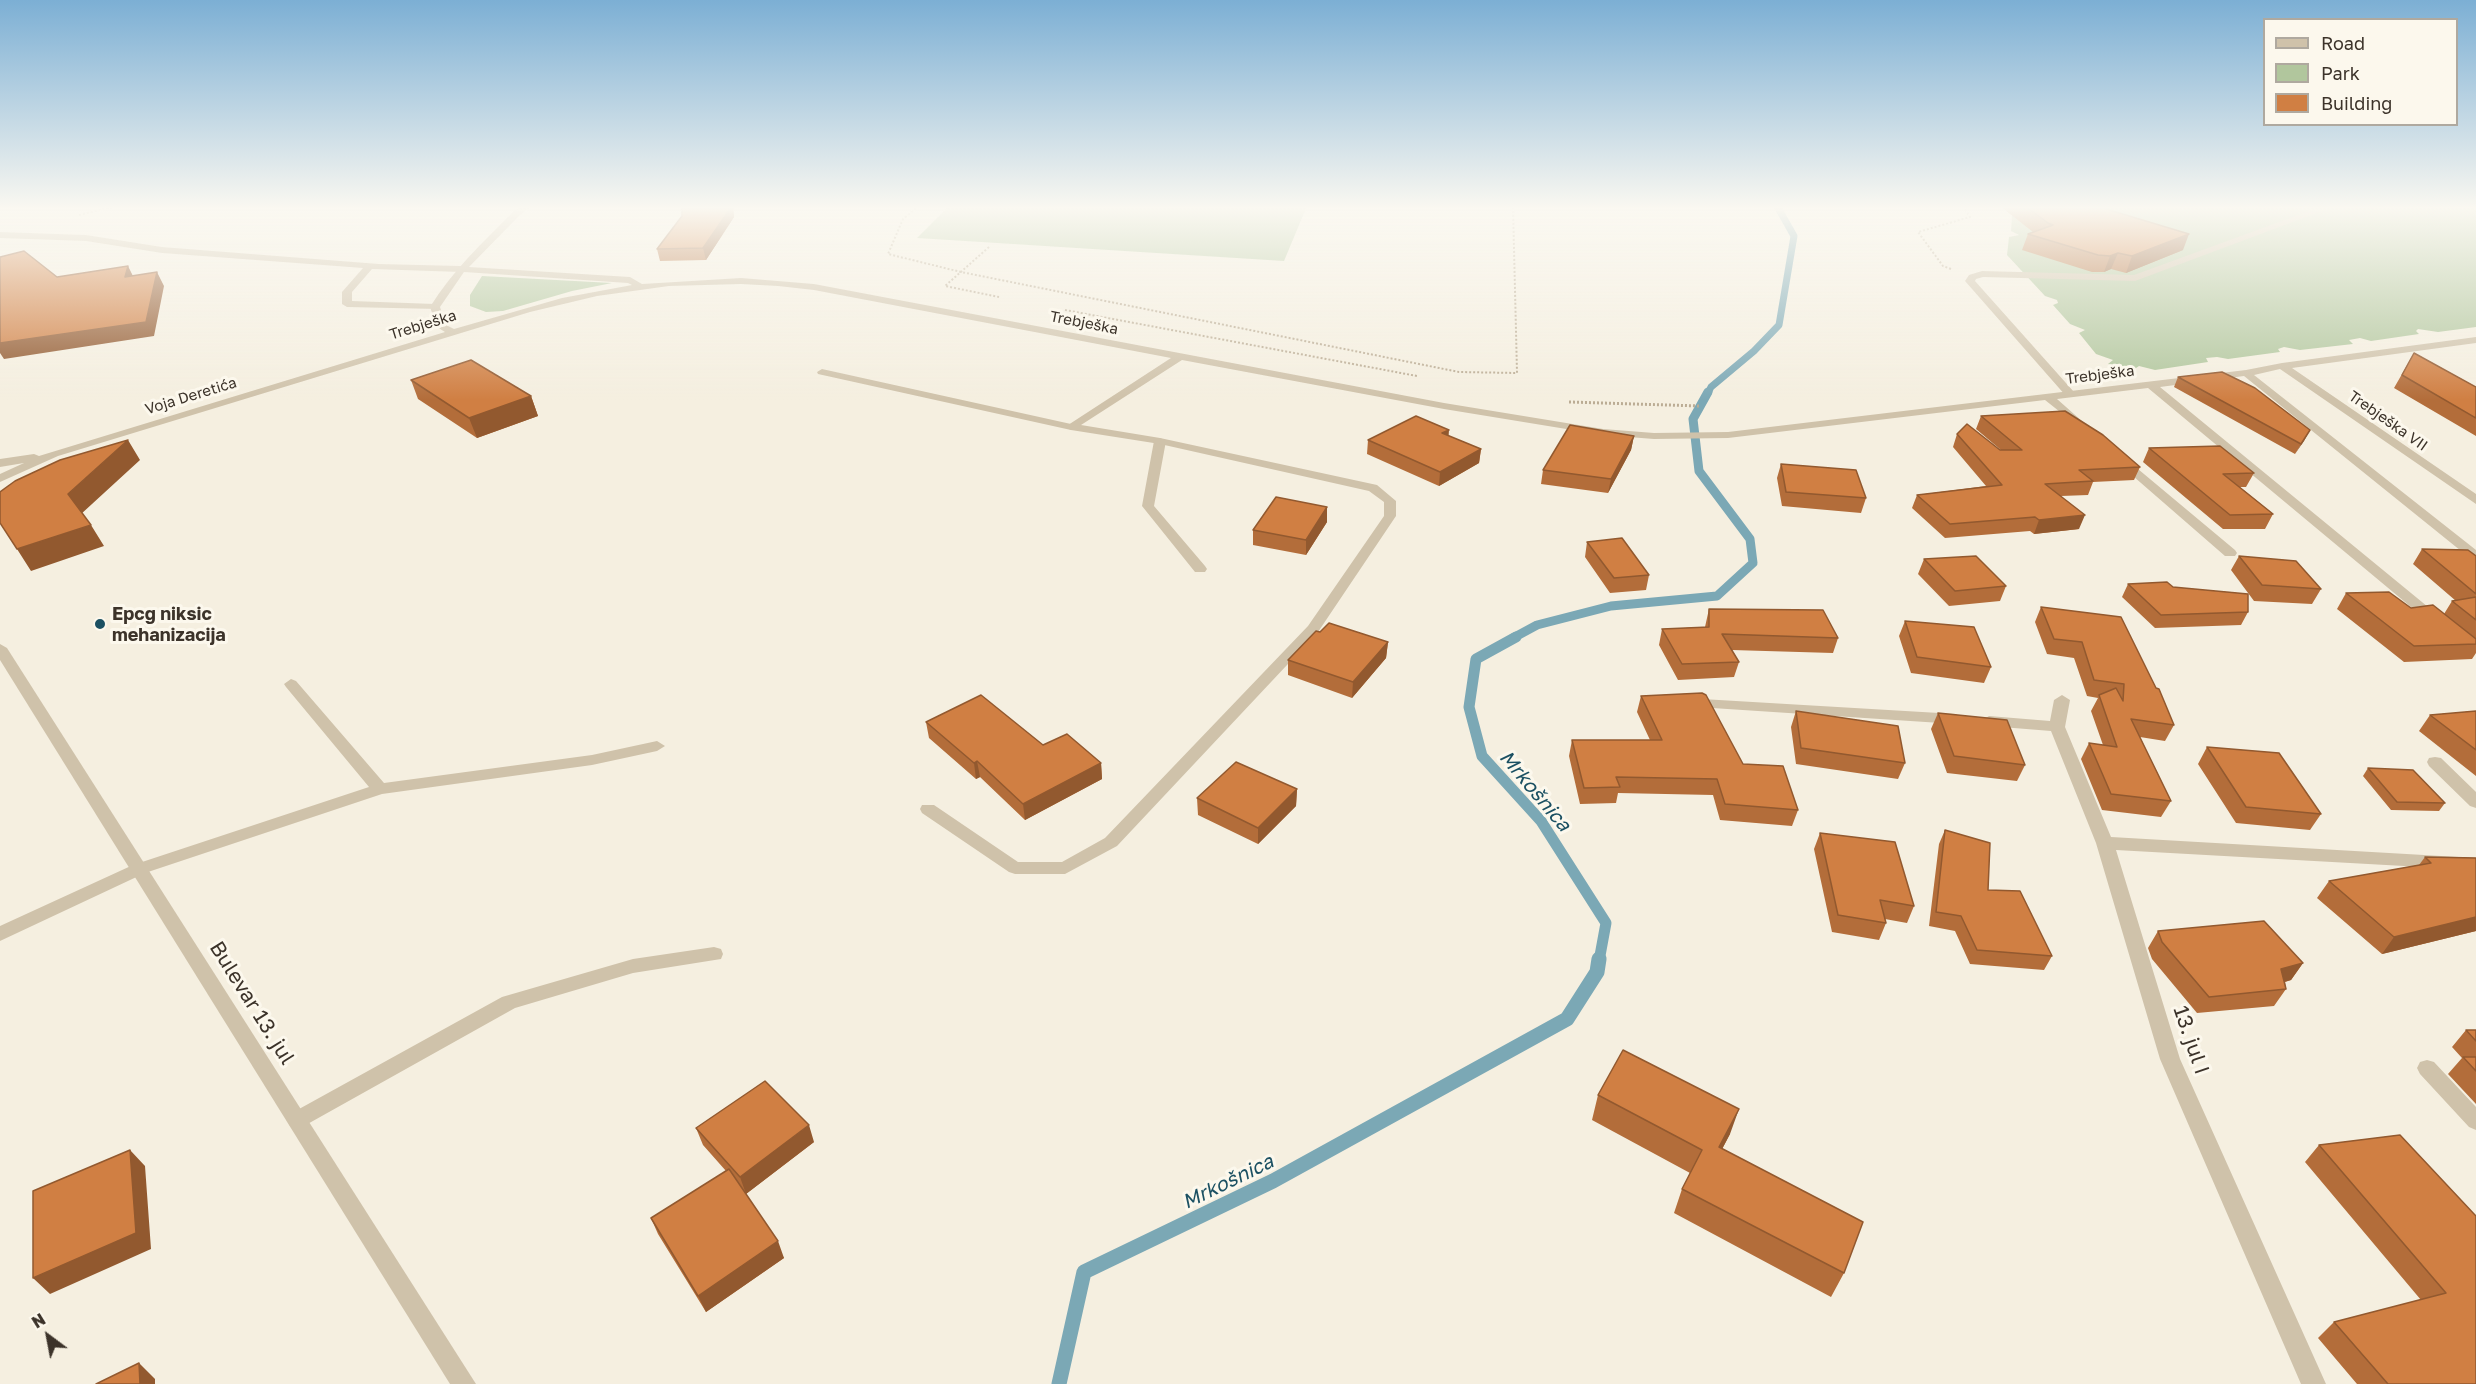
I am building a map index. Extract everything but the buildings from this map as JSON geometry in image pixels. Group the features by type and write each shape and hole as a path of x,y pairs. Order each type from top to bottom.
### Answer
{"street":[{"path":"366,271 347,292 347,304 435,307"},
{"path":"453,332 442,327 435,307 444,290 460,271"},
{"path":"485,271 630,280 643,286"},
{"path":"2070,394 1970,281 1972,277 1982,274 2136,278 2156,271"},
{"name":"Trebješka","path":"336,367 546,304 643,286 729,281 795,284 1444,406 1603,432 1654,436 1728,435 2246,373 2282,366 2476,340"},
{"path":"1071,427 1179,357"},
{"name":"Trebješka VII","path":"2282,366 2476,501"},
{"name":"Voja Deretića","path":"54,454 336,367"},
{"path":"822,372 1071,427 1160,441 1373,488 1390,501 1390,516 1313,629 1111,842 1065,868 1015,868 928,809"},
{"path":"2246,373 2476,556"},
{"path":"2150,384 2440,624"},
{"path":"2047,396 2090,434"},
{"path":"1160,441 1148,506 1200,569"},
{"path":"0,463 54,454"},
{"path":"0,478 54,454"},
{"path":"2117,456 2230,553"},
{"name":"Bulevar 13. jul","path":"0,648 464,1384"},
{"path":"291,684 380,789"},
{"path":"1702,704 2020,722 2057,727 2062,700"},
{"name":"13. jul I","path":"2057,727 2105,843 2170,1059 2314,1384"},
{"path":"0,934 139,869 380,789 592,760 657,746"},
{"path":"2435,762 2476,802"},
{"path":"2105,843 2476,864"},
{"path":"297,1120 509,1002 633,966 714,954"},
{"path":"2427,1068 2476,1121"}],"path":[{"path":"955,271 1459,372 1517,373 1515,271"},
{"path":"1955,271 1972,277"},
{"path":"961,272 945,286 1000,298"},
{"path":"1055,308 1426,378"},
{"path":"1568,402 1700,406"}],"green space":[{"path":"2021,271 2476,271 2476,327 2438,332 2418,329 2416,331 2419,334 2371,341 2360,338 2349,340 2353,344 2300,350 2284,347 2278,349 2280,352 2228,359 2206,358 2208,362 2155,370 2139,366 2133,370 2108,364 2113,360 2096,354 2079,333 2085,330 2070,324 2053,305 2058,303 2057,300 2045,296"},
{"path":"482,276 612,283 572,291 503,311 486,312 470,306 470,295"}],"waterway":[{"name":"Mrkošnica","path":"1708,393 1711,387 1754,351 1779,325 1788,271"},
{"name":"Mrkošnica","path":"1513,638 1537,625 1611,606 1717,596 1753,563 1750,539 1699,471 1693,419 1708,392"},
{"name":"Mrkošnica","path":"1516,637 1476,659 1469,707 1482,756 1541,821 1606,923 1599,961"},
{"name":"Mrkošnica","path":"1059,1384 1084,1272 1273,1181 1567,1019 1597,972 1599,959"}],"place":[{"name":"Epcg niksic mehanizacija","path":"100,624"}]}
